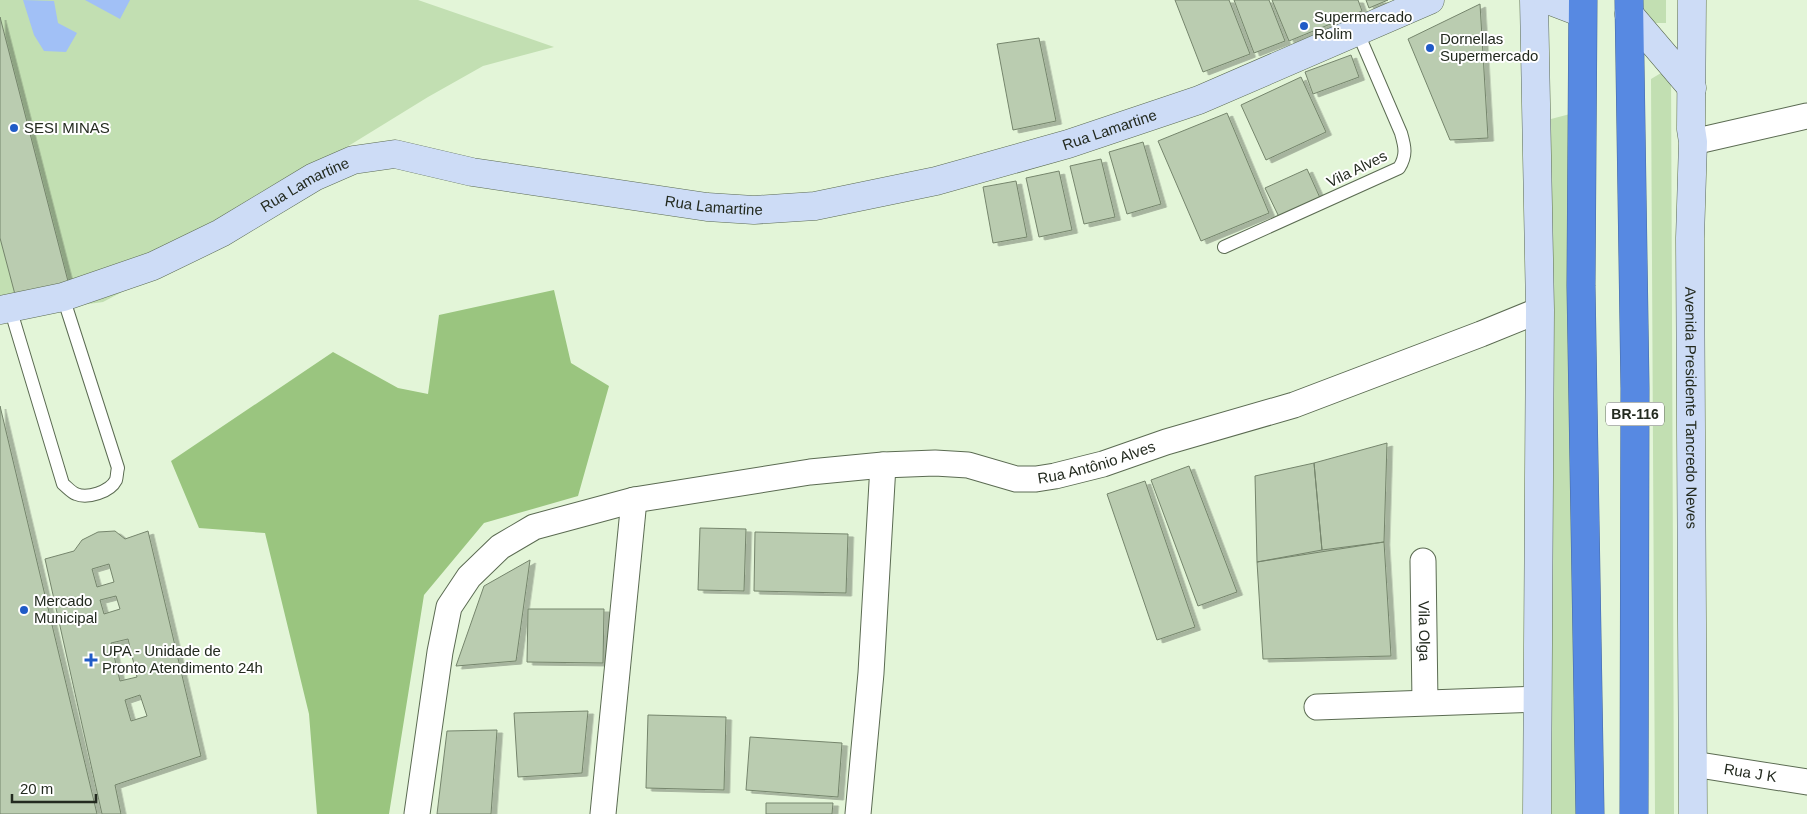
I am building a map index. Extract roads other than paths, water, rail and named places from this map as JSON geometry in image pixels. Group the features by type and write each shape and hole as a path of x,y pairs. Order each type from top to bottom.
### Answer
{"highway":[{"name":"BR-116","path":"1583,7 1581,286 1590,814"},
{"name":"BR-116","path":"1629,7 1635,379 1634,814"}],"main road":[{"name":"Rua Lamartine","path":"5,309 63,297 153,266 221,233 314,177 352,160 395,154 472,172 707,207 754,210 815,206 936,181 1068,144 1199,100 1358,33 1430,0"},
{"path":"1534,0 1540,310 1537,814"},
{"path":"1548,0 1583,7"},
{"name":"Avenida Presidente Tancredo Neves","path":"1692,0 1691,129 1693,142 1690,248 1693,814"},
{"path":"1629,7 1692,88"}],"street":[{"path":"1693,142 1807,116"},
{"name":"Rua Antônio Alves","path":"417,814 440,652 449,608 469,577 500,547 534,527 634,500 810,472 883,465 935,464 968,465 1016,479 1036,479 1055,476 1103,464 1203,431 1294,404 1540,310"},
{"path":"858,814 870,673 883,465"},
{"path":"604,814 634,500"},
{"name":"Vila Olga","path":"1423,561 1425,702"},
{"path":"1316,707 1538,699"},
{"name":"Rua J K","path":"1693,764 1807,782"}],"lane":[{"name":"Vila Alves","path":"1224,247 1399,168 1405,158 1401,133 1358,33"},
{"path":"5,309 62,484 77,495 98,493 108,488 116,480 118,468 63,297"}],"water":[{"path":"23,0 54,1 58,23 77,33 66,52 44,51 34,35"},
{"path":"85,0 130,0 120,19"}],"place":[{"name":"Supermercado Rolim","path":"1304,26"},
{"name":"Dornellas Supermercado","path":"1430,48"},
{"name":"SESI MINAS","path":"14,128"},
{"name":"Mercado Municipal","path":"24,610"},
{"name":"UPA - Unidade de Pronto Atendimento 24h","path":"91,660"}]}
